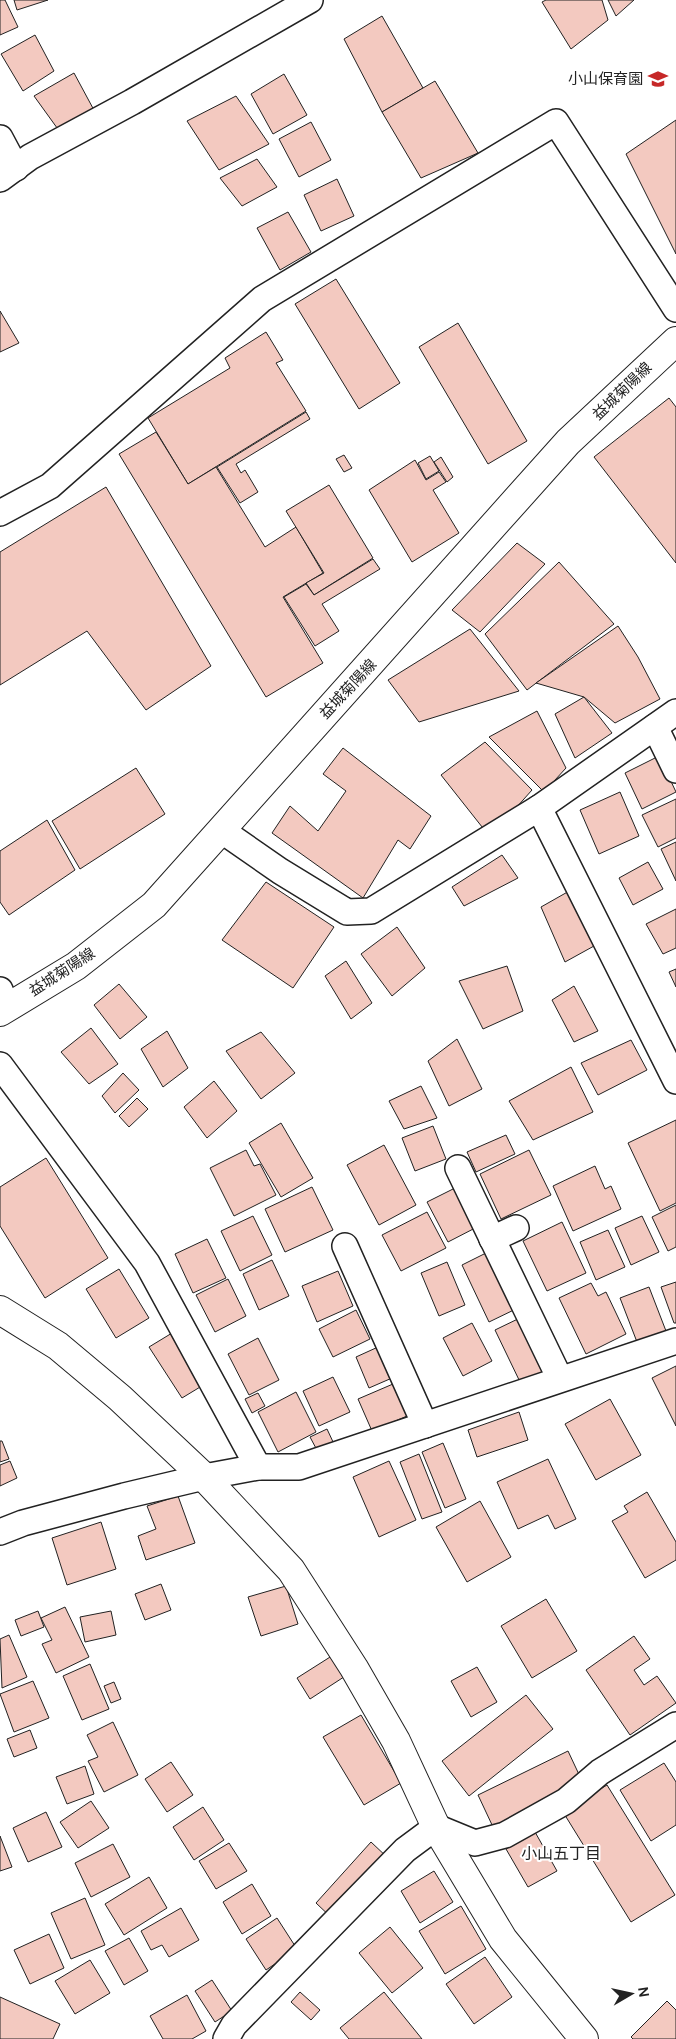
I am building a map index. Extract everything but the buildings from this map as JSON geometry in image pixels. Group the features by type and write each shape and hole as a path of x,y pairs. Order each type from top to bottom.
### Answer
{"street":[{"path":"0,138 8,174 30,157 132,102 310,0"},
{"path":"0,513 50,486 262,299 556,122 676,310"},
{"name":"益城菊陽線","path":"2,1003 76,966 154,905 368,668 568,442 676,341"},
{"path":"221,830 280,872 347,912 371,911 539,808 676,712"},
{"path":"655,727 676,770"},
{"path":"539,808 668,1041 676,1081"},
{"path":"0,1065 147,1262 258,1467"},
{"path":"458,1168 560,1379"},
{"path":"492,1239 516,1228"},
{"path":"345,1246 426,1425"},
{"path":"0,1310 58,1346 120,1398 204,1477 291,1570 354,1668 386,1724 436,1827 503,1939 584,2039"},
{"path":"0,1532 23,1523 115,1498 204,1477 258,1467 299,1467 676,1340"},
{"path":"436,1827 475,1843 505,1836 566,1801 600,1772 676,1725"},
{"path":"226,2039 234,2025 405,1850 436,1827"}],"place":[{"name":"小山保育園","path":"658,79"}],"district":[{"name":"小山五丁目","path":"561,1853"}]}
